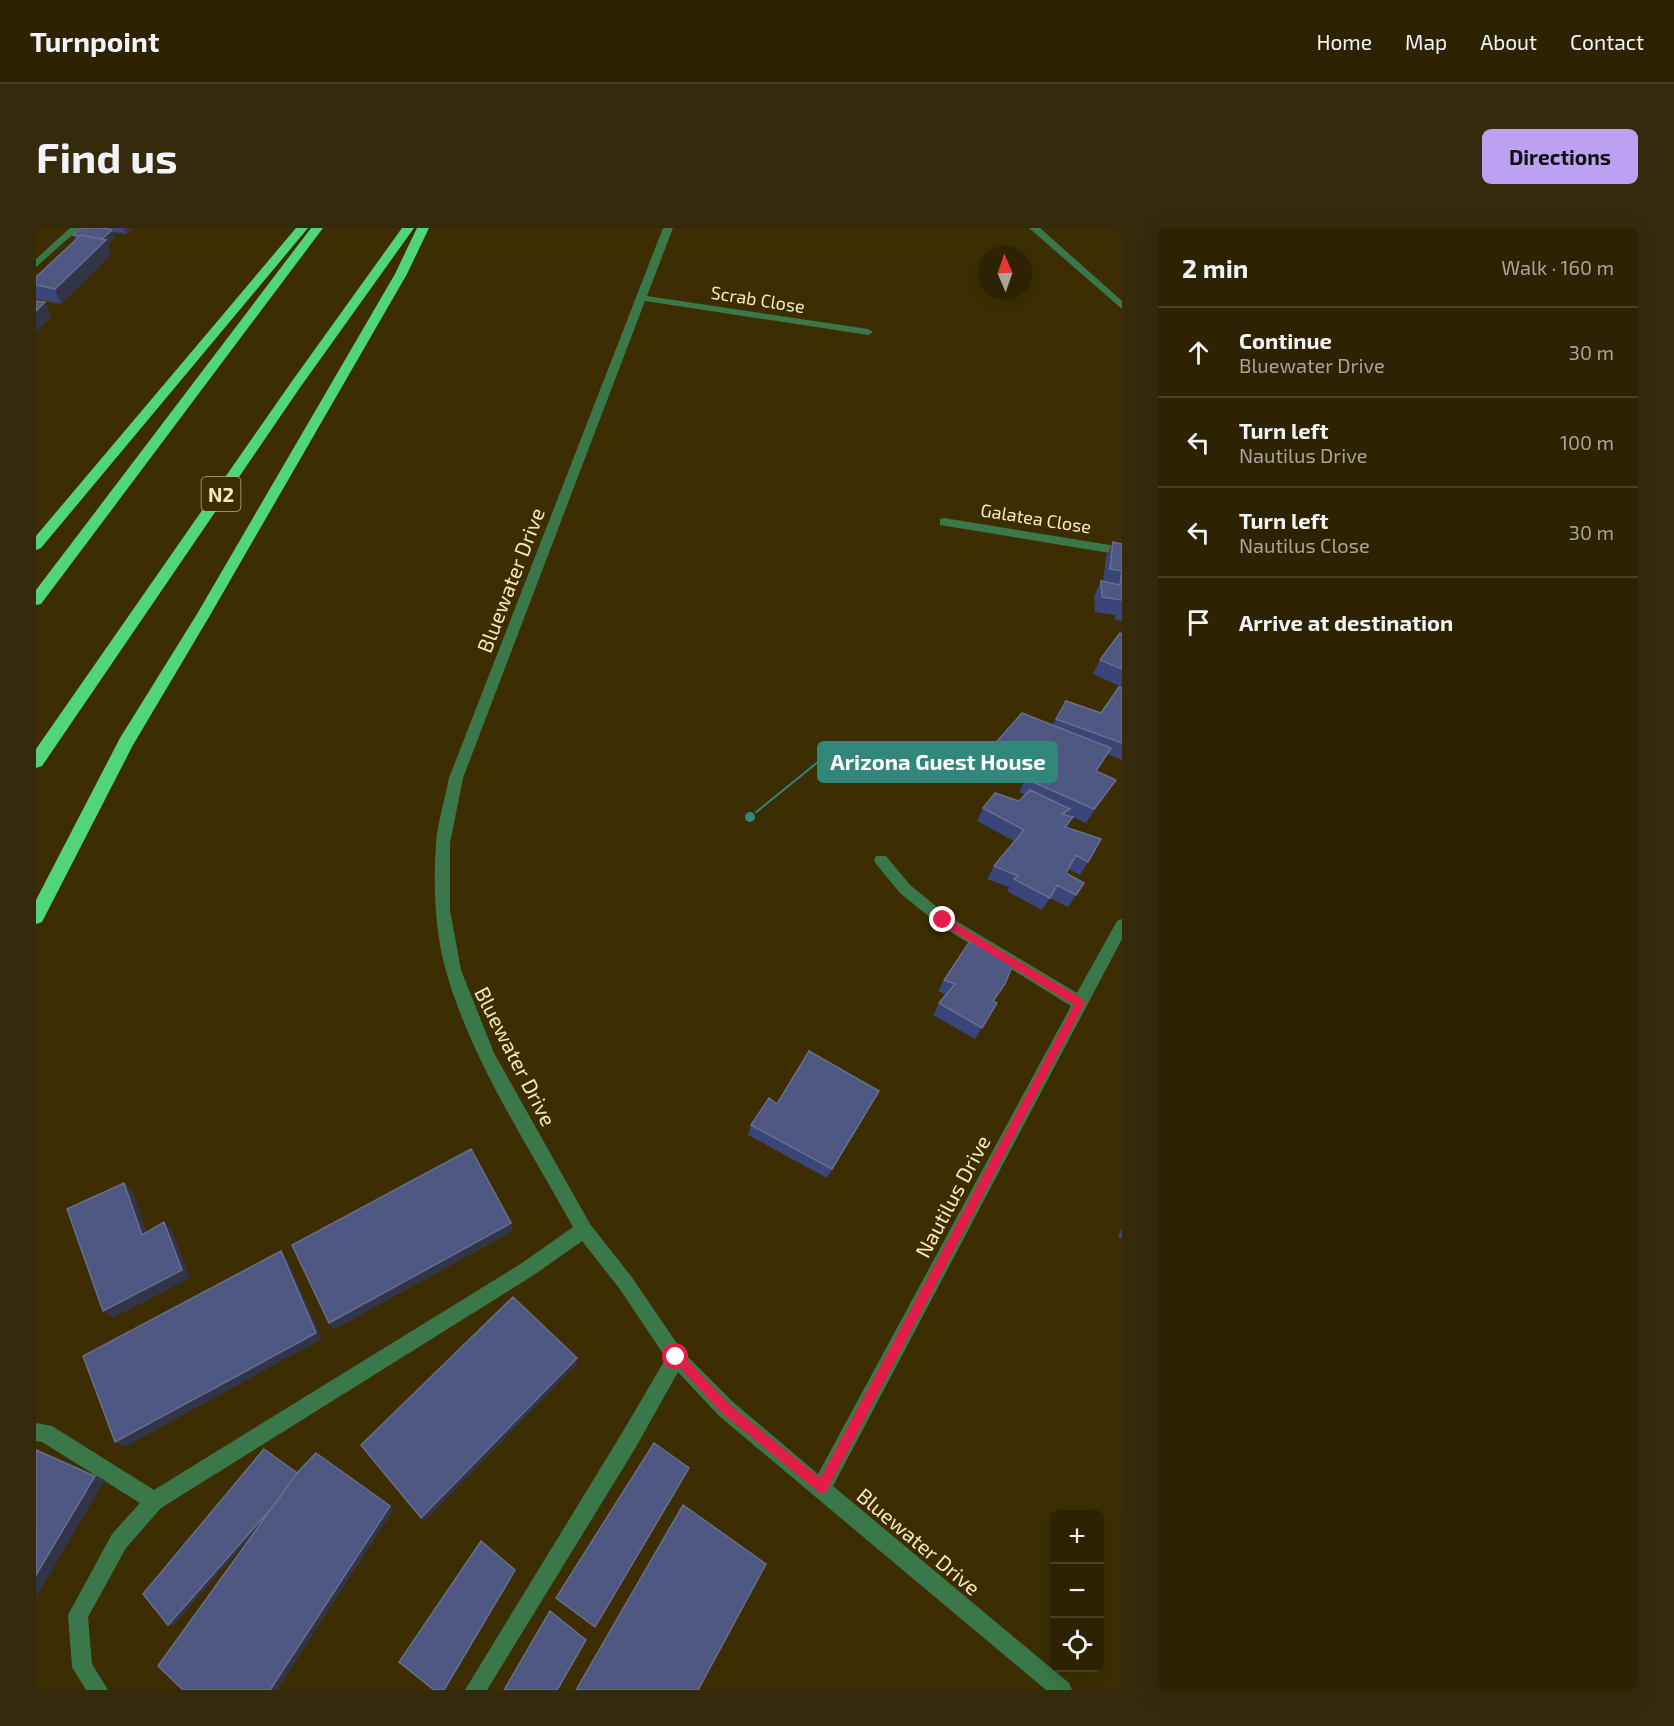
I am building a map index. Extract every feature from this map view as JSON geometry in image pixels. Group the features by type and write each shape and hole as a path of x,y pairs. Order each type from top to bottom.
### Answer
{"highway":[{"path":"36,545 302,228"},
{"path":"36,600 317,228"},
{"name":"N2","path":"36,762 294,387 408,228"},
{"path":"36,917 126,742 202,617 401,274 423,228"}],"street":[{"path":"36,264 75,228"},
{"name":"Bluewater Drive","path":"668,228 456,778 449,806 443,853 442,910 453,970 459,990 488,1058 584,1230 625,1282 676,1357 726,1409 1062,1690"},
{"path":"1034,228 1122,306"},
{"name":"Scrab Close","path":"642,298 868,332"},
{"name":"Galatea Close","path":"944,522 1122,551"},
{"path":"881,860 905,889 943,920 1080,1003"},
{"name":"Nautilus Drive","path":"821,1488 1122,925"},
{"path":"98,1690 82,1667 78,1615 119,1541 154,1501 528,1269 584,1230"},
{"path":"475,1690 629,1440 676,1357"},
{"path":"36,1432 45,1433 154,1501"}],"building":[{"path":"81,228 112,230 102,239 73,235"},
{"path":"81,235 106,240 55,289 36,285 36,277"},
{"path":"36,301 45,302 36,311"},
{"path":"1113,542 1122,544 1122,571 1110,569"},
{"path":"1122,571 1122,600 1102,597 1101,581 1120,585"},
{"path":"1120,633 1122,634 1122,669 1100,660"},
{"path":"1119,687 1122,688 1122,743 1056,719 1066,701 1101,713"},
{"path":"1022,713 1111,748 1096,771 1116,780 1094,809 1026,779 1035,768 991,748"},
{"path":"1030,790 1070,809 1062,814 1073,817 1065,827 1101,839 1088,862 1076,855 1066,873 1084,883 1076,895 1057,885 1050,898 1014,879 1018,876 994,866 1024,830 983,808 995,793 1019,801"},
{"path":"970,941 1013,964 1005,984 993,1001 997,1003 982,1028 939,1003 955,984 944,980"},
{"path":"809,1051 879,1091 832,1169 751,1125 769,1098 777,1104"},
{"path":"471,1149 511,1223 329,1323 292,1245"},
{"path":"124,1183 142,1235 164,1222 182,1270 103,1311 67,1209"},
{"path":"281,1251 316,1333 115,1442 83,1356"},
{"path":"513,1297 577,1358 421,1518 361,1445"},
{"path":"654,1443 689,1468 595,1627 556,1598"},
{"path":"264,1449 297,1473 276,1503 168,1625 143,1594"},
{"path":"36,1450 95,1476 36,1575"},
{"path":"316,1453 390,1506 270,1690 183,1690 158,1666 297,1473"},
{"path":"683,1505 766,1564 698,1690 576,1690"},
{"path":"481,1541 515,1570 444,1690 434,1690 399,1662"},
{"path":"550,1611 586,1640 557,1690 504,1690"}],"place":[{"name":"Arizona Guest House","path":"750,817"}],"route":[{"path":"676,1357 726,1409 821,1488 1080,1003 943,920"}]}
